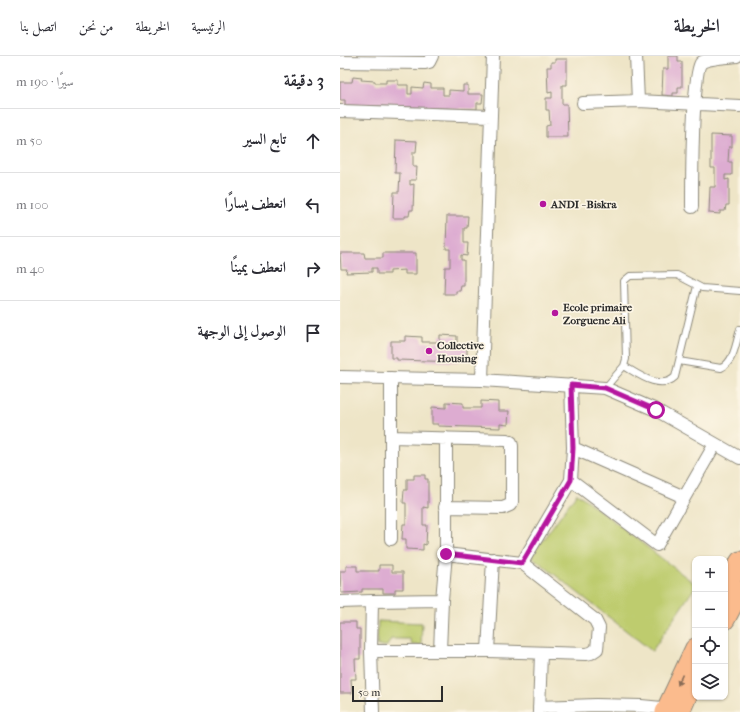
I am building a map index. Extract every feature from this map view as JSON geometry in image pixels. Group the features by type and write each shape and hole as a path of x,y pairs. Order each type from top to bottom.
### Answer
{"main road":[{"path":"728,585 740,561"},
{"path":"728,614 740,592"},
{"path":"673,711 692,657"},
{"path":"673,711 692,682"}],"street":[{"path":"340,62 424,63 429,62 432,56"},
{"path":"482,380 493,56"},
{"path":"636,56 638,101"},
{"path":"692,207 694,104 701,63 708,60 737,56"},
{"path":"583,103 638,101 740,106"},
{"path":"340,111 490,116"},
{"path":"340,377 482,380 605,388 656,410 740,458"},
{"path":"391,378 391,538"},
{"path":"522,563 571,480 573,448 571,385"},
{"path":"391,437 506,440 510,442 512,446 512,502 509,506 503,508 445,507"},
{"path":"440,651 446,554 446,438"},
{"path":"571,480 655,544 660,543 684,497 715,444"},
{"path":"573,448 684,497"},
{"path":"371,650 592,653 597,649 599,628 595,620 522,563 446,554"},
{"path":"488,651 493,559"},
{"path":"340,602 442,600"},
{"path":"372,601 371,650 373,712"},
{"path":"540,653 539,709 596,704 673,711"}],"lane":[{"path":"605,388 624,366 625,278 630,276 677,275 697,286 709,289 740,291"},
{"path":"624,366 643,377 666,382 675,377 697,286"},
{"path":"679,361 721,368 726,366 730,361 740,330"}],"green space":[{"path":"577,493 692,582 692,591 652,651 531,556"},
{"path":"378,621 422,623 421,645 412,645 410,639 391,639 387,646 377,646"}],"building":[{"path":"668,56 678,56 678,62 682,62 682,87 678,87 678,93 673,93 673,96 662,95 663,69 668,69"},
{"path":"555,59 567,59 567,85 562,85 562,104 567,104 568,137 546,137 546,126 550,125 549,110 546,110 546,98 552,98 552,92 548,93 547,67 551,67 551,62 555,62"},
{"path":"353,77 362,78 361,80 375,81 375,83 386,83 386,80 398,80 398,85 408,85 408,94 412,94 412,87 423,88 424,83 431,84 431,88 443,88 443,95 449,95 449,90 463,91 463,85 468,85 468,94 483,94 482,103 477,103 477,109 345,105 345,100 340,100 340,82 352,82"},
{"path":"711,135 732,136 732,147 729,147 728,162 732,162 732,175 725,175 725,180 729,179 729,205 726,205 725,211 720,211 720,214 709,213 710,187 715,187 715,168 711,168"},
{"path":"396,140 417,141 416,152 413,152 413,167 417,167 416,180 410,180 410,185 414,184 413,210 410,210 409,216 405,216 405,218 393,218 394,192 399,192 400,173 395,173"},
{"path":"447,216 468,216 467,228 464,228 464,243 468,243 467,256 461,255 461,260 464,260 464,286 461,286 460,291 456,291 456,294 444,294 445,267 450,267 450,249 446,249"},
{"path":"340,253 364,253 365,258 383,258 383,253 416,253 416,274 405,274 405,270 390,271 390,274 377,274 377,268 372,268 372,272 346,273 347,269 341,269"},
{"name":"Collective Housing","path":"440,335 457,336 457,345 467,345 467,358 459,358 458,362 397,360 397,358 391,358 391,341 405,341 405,336 422,337 422,342 440,342"},
{"path":"481,401 498,402 498,411 509,411 508,425 500,424 500,428 438,426 438,424 432,424 432,407 446,408 446,402 463,403 463,408 481,408"},
{"path":"414,475 425,475 425,479 428,479 428,508 423,507 423,525 427,525 426,545 423,544 423,550 406,549 406,539 402,539 403,524 406,524 406,503 403,503 404,490 407,490 407,479 414,479"},
{"path":"379,565 392,565 392,572 403,572 403,589 395,589 395,593 383,593 383,589 362,589 362,592 341,593 340,571 346,571 346,566 357,566 357,571 379,571"},
{"path":"340,622 356,622 356,629 360,629 360,659 355,659 356,679 351,679 352,693 340,693"}],"place":[{"name":"ANDI - Biskra","path":"543,204"},
{"name":"Ecole primaire Zorguene Ali","path":"555,313"},
{"name":"Collective Housing","path":"429,351"}],"route":[{"path":"446,554 522,563 571,480 573,448 571,385 605,388 656,410"}]}
